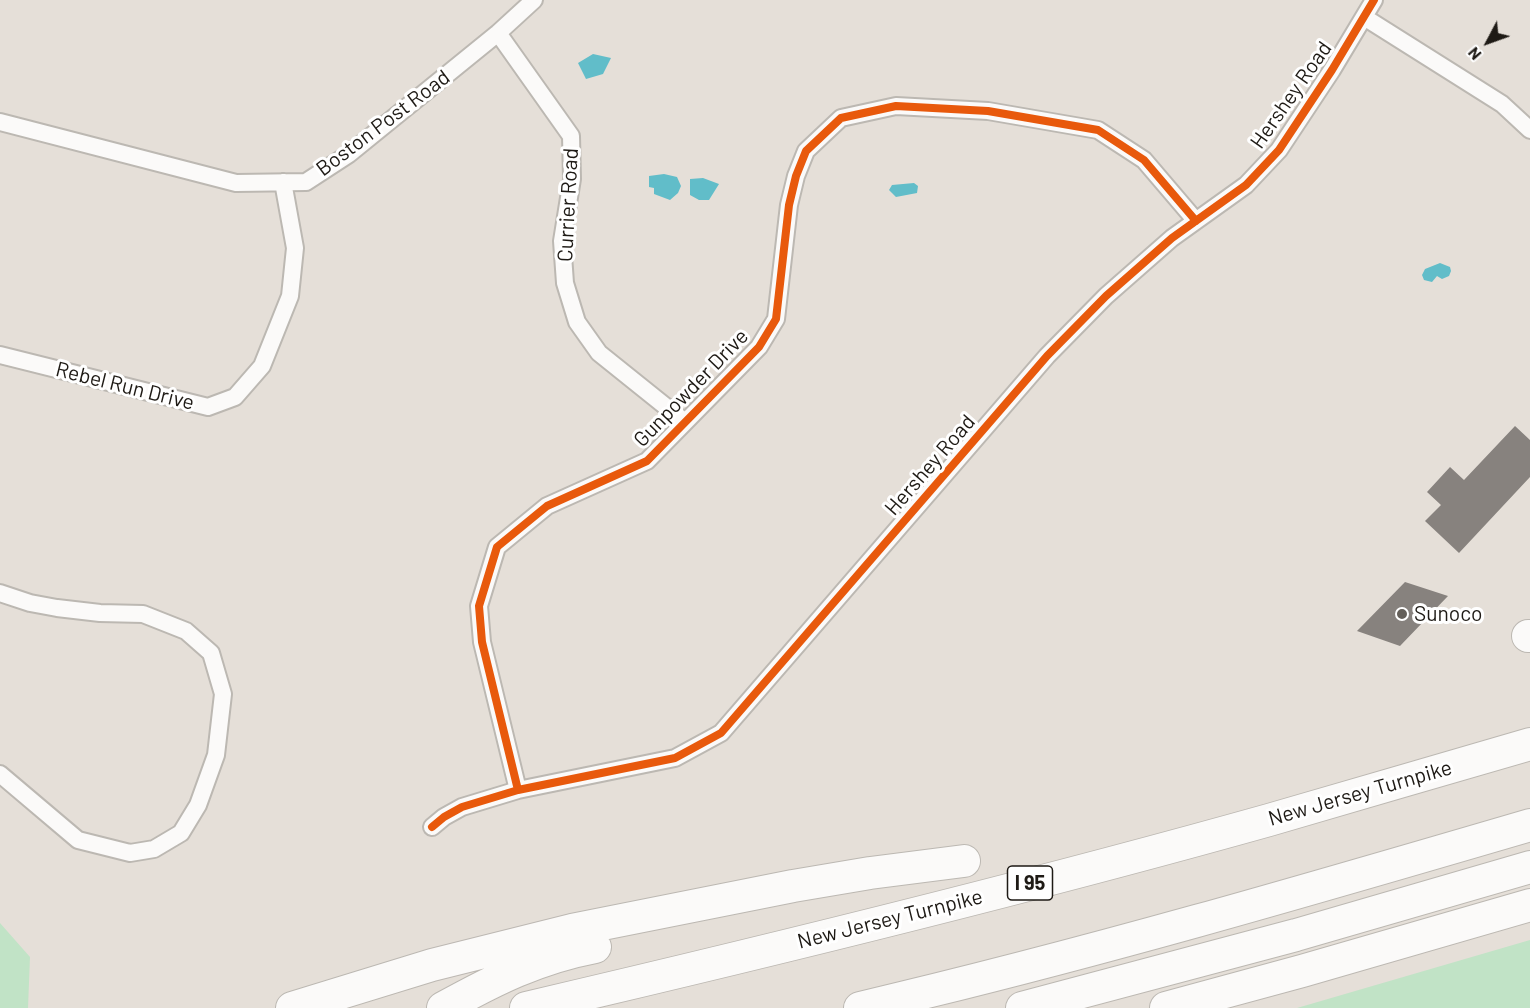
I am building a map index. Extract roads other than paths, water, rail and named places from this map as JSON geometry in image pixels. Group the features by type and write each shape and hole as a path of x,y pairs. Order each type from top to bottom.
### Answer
{"highway":[{"name":"New Jersey Turnpike","path":"526,1008 684,971 1054,877 1268,820 1530,744"},
{"path":"860,1008 1102,947 1530,825"},
{"path":"292,1008 432,965 572,930 804,884 964,861 804,904 579,950 497,978 443,1008"},
{"path":"1022,1008 1296,935 1530,867"},
{"path":"1166,1008 1530,905"}],"street":[{"name":"Boston Post Road","path":"0,122 236,183 306,182 349,154 498,33 534,0"},
{"name":"Hershey Road","path":"432,827 462,807 518,790 675,758 721,733 1047,356 1106,296 1172,238 1246,185 1279,150 1332,70 1374,0"},
{"path":"1364,17 1502,104 1530,130"},
{"name":"Currier Road","path":"498,33 571,136 572,179 562,241 565,283 577,322 598,353 685,422"},
{"name":"Gunpowder Drive","path":"518,790 482,642 479,606 497,547 548,506 647,461 759,347 776,319 789,205 796,176 806,151 841,118 896,106 988,111 1098,130 1144,160 1196,221"},
{"name":"Rebel Run Drive","path":"0,355 208,407 235,397 262,366 290,296 295,248 283,183"},
{"path":"0,593 30,603 57,608 100,613 143,614 186,631 211,653 223,694 216,755 198,806 181,833 154,849 130,853 78,840 0,774"}],"water":[{"path":"593,54 611,58 603,74 586,79 578,63"},
{"path":"664,174 677,177 681,186 678,193 670,200 654,194 654,188 649,187 649,176"},
{"path":"703,178 719,184 709,200 699,200 690,195 690,179"},
{"path":"914,183 918,186 917,193 896,197 889,190 892,185"},
{"path":"1440,263 1450,267 1449,276 1442,279 1437,276 1432,282 1424,280 1422,275 1425,269"}],"place":[{"name":"Sunoco","path":"1402,614"}]}
